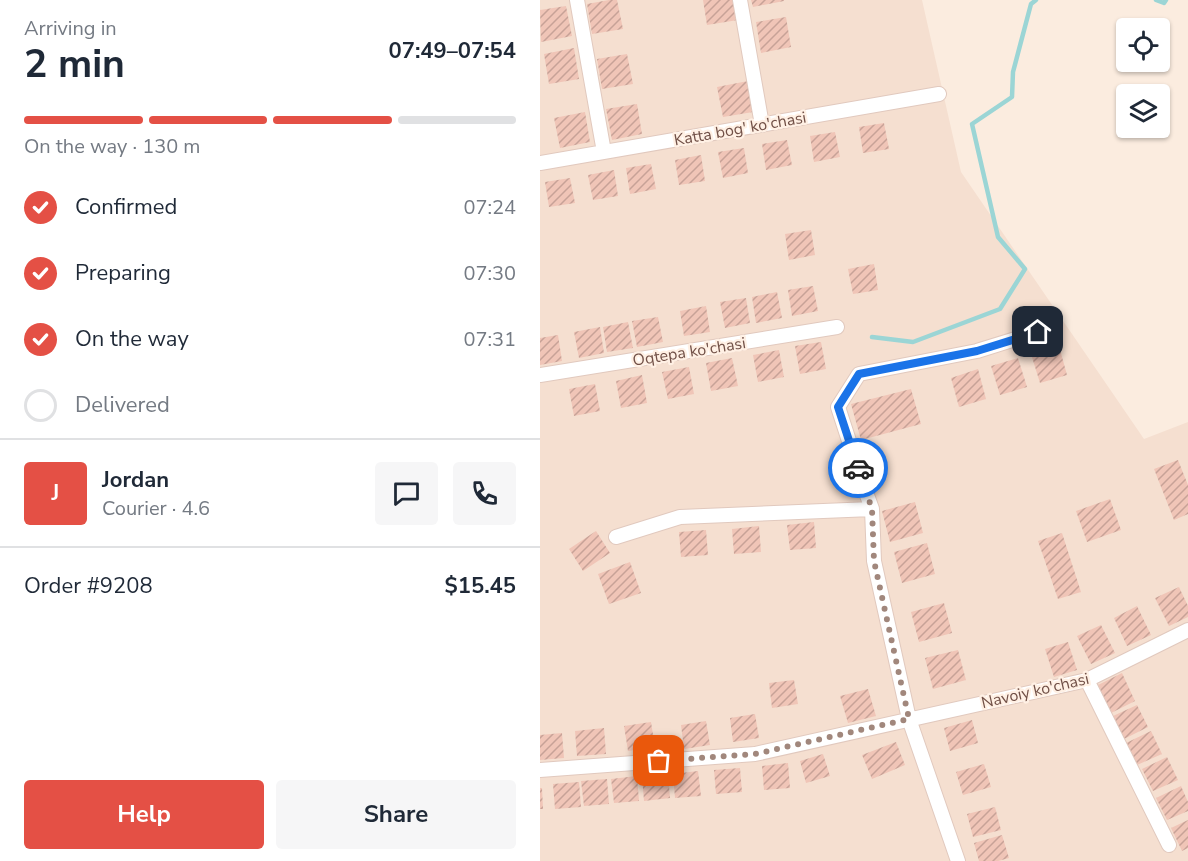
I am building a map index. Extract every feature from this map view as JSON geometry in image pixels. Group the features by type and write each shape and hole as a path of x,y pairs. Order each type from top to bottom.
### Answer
{"street":[{"path":"577,0 604,152"},
{"path":"740,0 762,124"},
{"name":"Katta bog' ko'chasi","path":"540,162 939,94"},
{"name":"Oqtepa ko'chasi","path":"540,375 837,327"},
{"path":"958,861 909,719 874,561 872,509 838,407 859,374 977,351 1038,332"},
{"path":"616,537 680,517 872,509"},
{"name":"Navoiy ko'chasi","path":"540,770 755,754 1087,680 1188,630"},
{"path":"1087,680 1168,845"}],"shaded area":[{"path":"540,0 922,0 961,172 1144,439 1188,422 1188,861 540,861"}],"building":[{"path":"617,0 623,29 592,34 587,4"},
{"path":"703,0 734,0 738,20 707,25"},
{"path":"751,0 784,0 784,1 753,7"},
{"path":"566,6 572,36 541,42 540,10"},
{"path":"786,17 791,47 761,53 756,22"},
{"path":"574,48 579,79 549,84 544,54"},
{"path":"627,54 633,84 602,89 597,59"},
{"path":"748,81 753,112 723,117 717,87"},
{"path":"637,104 642,134 612,140 606,109"},
{"path":"585,112 590,142 560,148 554,118"},
{"path":"884,123 889,149 863,153 859,127"},
{"path":"835,132 840,157 814,162 810,136"},
{"path":"787,140 792,165 766,170 762,144"},
{"path":"744,148 748,173 723,178 718,152"},
{"path":"701,155 705,181 679,185 675,160"},
{"path":"651,164 656,189 630,194 626,168"},
{"path":"614,170 618,196 593,200 588,175"},
{"path":"570,178 575,203 549,207 545,182"},
{"path":"811,230 815,255 789,260 785,234"},
{"path":"874,264 878,290 853,294 848,269"},
{"path":"813,286 818,311 792,316 788,290"},
{"path":"777,292 782,318 756,323 752,297"},
{"path":"746,298 750,323 725,328 720,302"},
{"path":"706,306 710,332 684,336 680,311"},
{"path":"658,317 663,342 637,347 632,321"},
{"path":"628,322 633,348 607,352 603,327"},
{"path":"600,327 604,353 579,358 574,332"},
{"path":"558,335 562,361 540,365 540,338"},
{"path":"821,342 826,369 800,374 795,346"},
{"path":"1059,346 1067,375 1040,383 1031,354"},
{"path":"779,350 784,377 758,382 753,355"},
{"path":"732,358 738,386 711,391 706,363"},
{"path":"1018,358 1027,387 1000,395 991,366"},
{"path":"689,367 694,394 668,399 662,372"},
{"path":"978,369 986,399 959,407 951,378"},
{"path":"642,375 647,403 621,408 616,381"},
{"path":"595,384 600,411 574,416 569,389"},
{"path":"911,389 921,424 861,440 851,404"},
{"path":"1178,460 1188,485 1188,514 1174,520 1154,469"},
{"path":"1110,499 1121,530 1087,542 1076,511"},
{"path":"915,502 923,533 890,542 882,511"},
{"path":"814,522 816,548 790,550 787,525"},
{"path":"759,526 761,552 734,554 732,529"},
{"path":"706,530 708,555 681,557 679,532"},
{"path":"596,531 610,553 583,571 569,549"},
{"path":"1062,533 1081,592 1058,599 1038,541"},
{"path":"927,543 935,574 902,583 894,552"},
{"path":"630,562 641,593 609,604 598,574"},
{"path":"1179,587 1188,606 1188,617 1169,626 1155,598"},
{"path":"944,603 952,633 919,642 911,612"},
{"path":"1137,606 1151,635 1127,646 1114,618"},
{"path":"1101,625 1115,653 1091,664 1077,636"},
{"path":"1068,642 1077,670 1054,677 1045,649"},
{"path":"958,650 966,680 933,689 925,658"},
{"path":"1122,673 1135,701 1111,713 1098,685"},
{"path":"794,680 798,704 772,708 769,683"},
{"path":"868,689 876,716 848,723 840,696"},
{"path":"1137,705 1148,727 1124,739 1113,716"},
{"path":"755,714 759,738 733,742 730,718"},
{"path":"972,720 978,743 950,751 944,728"},
{"path":"706,721 710,745 684,749 681,725"},
{"path":"651,722 655,747 628,751 624,726"},
{"path":"604,728 606,754 577,756 575,731"},
{"path":"1151,731 1162,754 1137,765 1126,743"},
{"path":"562,733 564,758 540,760 540,735"},
{"path":"896,742 905,765 872,779 862,755"},
{"path":"823,754 830,776 806,783 800,761"},
{"path":"1167,757 1178,780 1153,791 1142,769"},
{"path":"788,763 790,788 764,790 762,766"},
{"path":"984,764 991,787 963,795 956,772"},
{"path":"740,768 742,792 716,794 714,770"},
{"path":"698,771 701,796 675,798 673,774"},
{"path":"668,774 670,798 644,801 642,776"},
{"path":"637,776 639,801 614,803 611,779"},
{"path":"607,779 609,804 584,806 581,781"},
{"path":"579,782 581,807 555,809 553,784"},
{"path":"1181,786 1188,802 1188,811 1167,820 1156,798"},
{"path":"540,788 542,788 543,809 540,809"},
{"path":"995,807 1001,830 973,837 967,814"},
{"path":"1188,820 1188,848 1182,851 1171,828"},
{"path":"1002,835 1009,858 998,861 979,861 974,843"}],"waterway":[{"path":"872,337 913,342 1000,309 1025,269 998,237 972,124 1012,97 1013,72 1031,4 1036,0"},
{"path":"1156,0 1164,3 1166,0"}],"way so far":[{"path":"659,761 755,754 909,719 874,561 872,509 858,468"}],"route":[{"path":"858,468 838,407 859,374 977,351 1038,332"}]}
